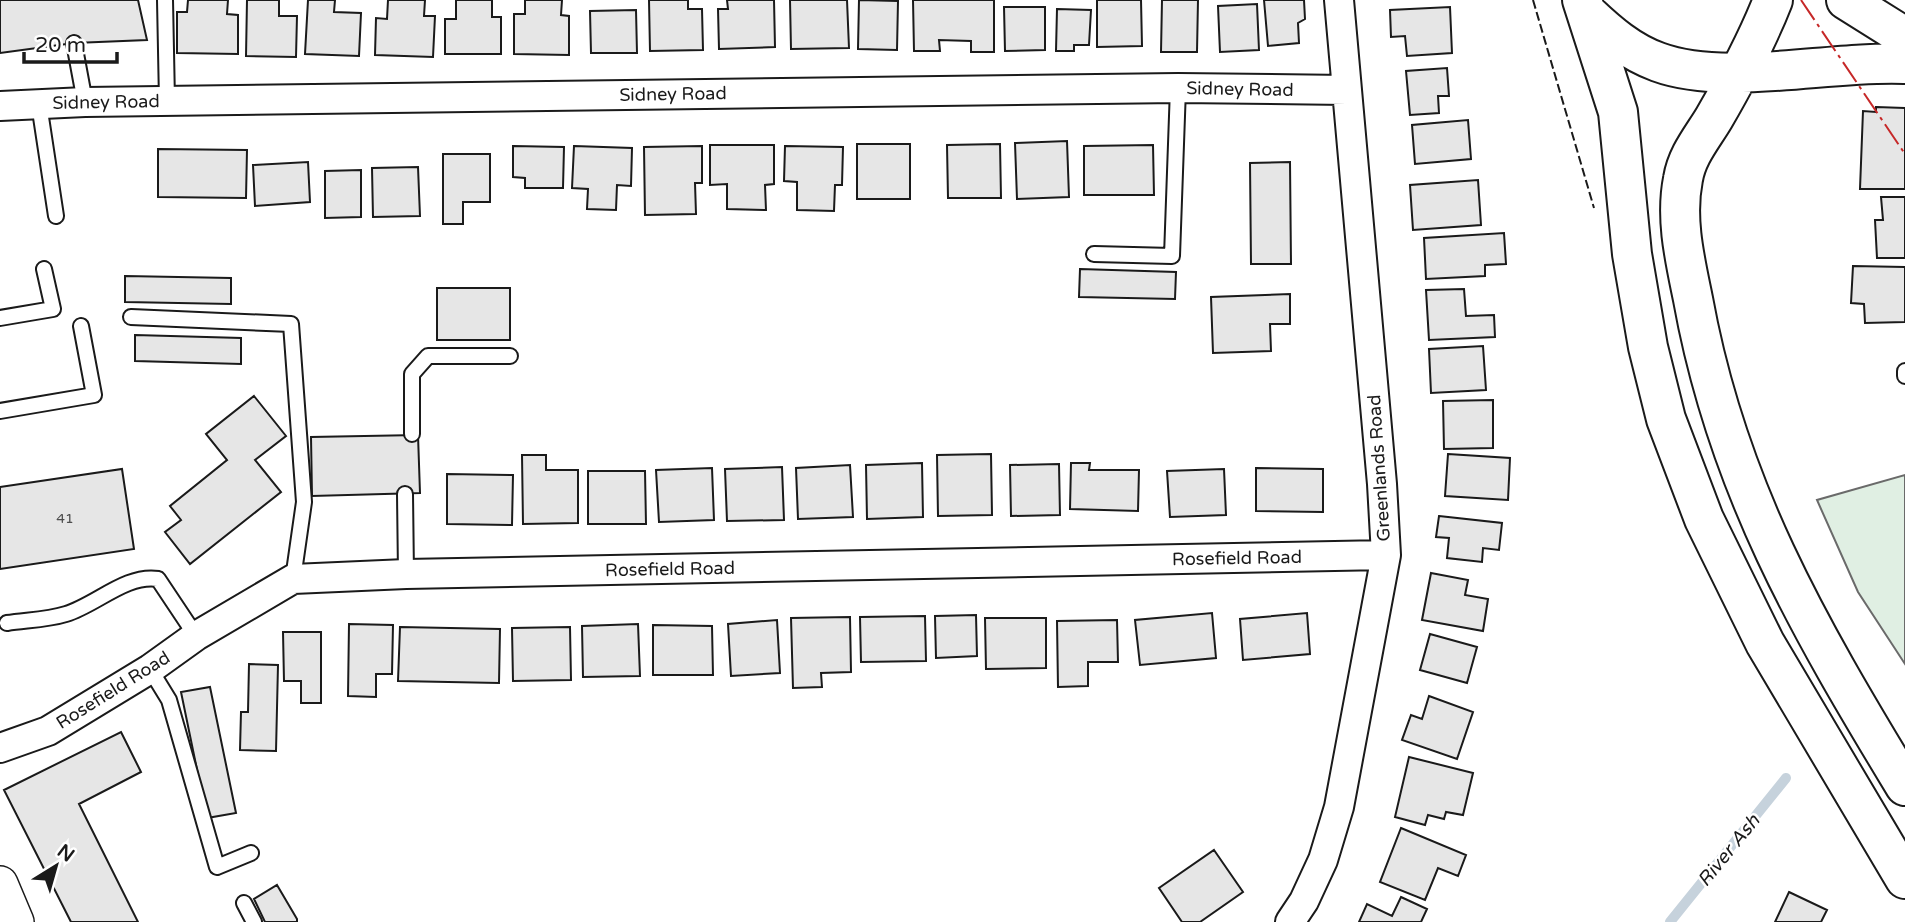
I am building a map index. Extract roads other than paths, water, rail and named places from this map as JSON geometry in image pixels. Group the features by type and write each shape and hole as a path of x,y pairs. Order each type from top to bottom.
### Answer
{"highway":[{"path":"1773,0 1758,38 1690,154 1679,207 1682,244 1704,361 1729,446 1792,593 1905,786"},
{"path":"1846,0 1905,37"},
{"path":"1584,7 1610,36 1659,62 1691,71 1792,71 1872,62 1905,64"},
{"path":"1584,7 1618,112 1632,254 1648,347 1666,419 1704,519 1765,643 1905,878"}],"street":[{"name":"Greenlands Road","path":"1290,922 1304,901 1323,860 1339,807 1385,555 1382,484 1339,0"},
{"name":"Sidney Road","path":"0,106 85,102 1178,88 1347,90"},
{"name":"Rosefield Road","path":"0,748 48,731 150,669 196,636 293,579 406,574 1385,555"},
{"path":"0,884 16,922"}],"lane":[{"path":"165,0 167,101"},
{"path":"75,43 85,102"},
{"path":"1094,254 1172,256 1178,88"},
{"path":"39,104 55,216"},
{"path":"0,318 53,309 44,270"},
{"path":"131,317 291,324 304,502 293,579"},
{"path":"0,411 94,395 80,326"},
{"path":"412,435 412,374 428,356 510,356"},
{"path":"405,494 406,574"},
{"path":"7,623 69,613 135,581 149,578 158,579 196,636"},
{"path":"150,669 169,700 217,867 251,853"},
{"path":"244,903 254,922"}],"waterway":[{"name":"River Ash","path":"1670,922 1786,778"}]}
